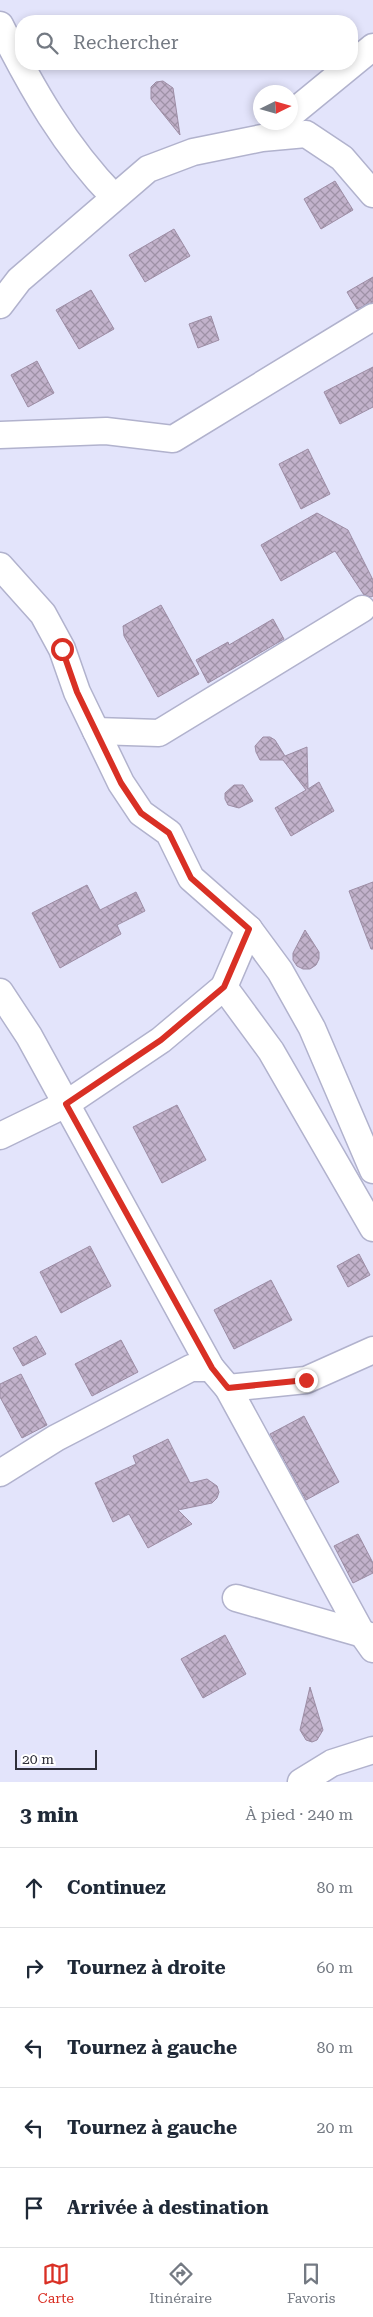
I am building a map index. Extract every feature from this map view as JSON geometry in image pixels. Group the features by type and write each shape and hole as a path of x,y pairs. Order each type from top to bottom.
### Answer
{"street":[{"path":"0,25 15,54"},
{"path":"358,60 373,48"},
{"path":"23,70 39,100 92,174 114,197"},
{"path":"298,109 346,70"},
{"path":"0,305 19,280 148,169 194,152 272,130 306,134 342,158 373,194"},
{"path":"0,435 106,431 173,439 373,317"},
{"path":"0,566 43,614 62,649 77,692 121,783 141,813 169,833 191,878 249,929 280,971 312,1028 373,1170"},
{"path":"96,730 159,734 362,609"},
{"path":"0,1136 66,1104 161,1040 224,987 249,929"},
{"path":"224,987 271,1051 373,1228"},
{"path":"0,992 29,1036 369,1640"},
{"path":"0,1473 56,1438 191,1368 220,1378 306,1380 373,1350"},
{"path":"236,1598 369,1640"},
{"path":"300,1782 332,1763 373,1750"}],"building":[{"path":"163,81 173,88 180,135 151,99 151,87 156,82"},
{"path":"335,181 353,210 321,229 304,199"},
{"path":"174,229 190,256 145,282 129,255"},
{"path":"373,277 373,302 357,309 347,292"},
{"path":"91,290 114,329 79,349 56,310"},
{"path":"211,316 219,340 198,348 189,324"},
{"path":"37,361 54,393 28,407 11,375"},
{"path":"373,367 373,407 340,424 324,392"},
{"path":"308,449 330,494 301,509 279,464"},
{"path":"317,513 348,530 373,580 373,596 364,595 335,551 281,581 261,545"},
{"path":"161,605 199,674 158,697 124,636 123,626"},
{"path":"273,619 284,639 208,683 196,660 228,642 229,645"},
{"path":"263,737 270,737 275,740 285,756 307,747 308,789 319,782 334,811 291,836 275,808 306,790 283,760 260,760 255,746"},
{"path":"234,785 243,785 253,801 239,808 228,805 225,793"},
{"path":"373,882 373,949 371,949 349,891"},
{"path":"87,885 100,910 136,892 145,911 117,925 121,934 60,968 32,913"},
{"path":"305,930 319,952 319,959 316,965 310,969 303,969 297,966 293,960 293,953"},
{"path":"177,1105 206,1160 162,1183 133,1127"},
{"path":"90,1246 111,1286 61,1313 40,1272"},
{"path":"359,1254 370,1275 348,1287 337,1266"},
{"path":"271,1280 292,1320 234,1349 214,1310"},
{"path":"36,1336 46,1354 23,1366 13,1348"},
{"path":"121,1340 138,1372 92,1396 75,1364"},
{"path":"21,1374 47,1425 22,1438 0,1397 0,1384"},
{"path":"304,1416 339,1482 306,1500 270,1434"},
{"path":"168,1439 190,1483 207,1479 217,1486 219,1492 217,1498 212,1503 178,1510 192,1524 148,1548 129,1514 113,1522 95,1483 136,1464 133,1456"},
{"path":"358,1534 373,1563 373,1573 353,1583 334,1546"},
{"path":"225,1635 246,1674 203,1698 181,1659"},
{"path":"310,1687 323,1730 317,1740 312,1742 306,1740 300,1730"}],"route":[{"path":"62,649 77,692 121,783 141,813 169,833 191,878 249,929 224,987 161,1040 66,1104 212,1368 228,1388 306,1380"}]}
